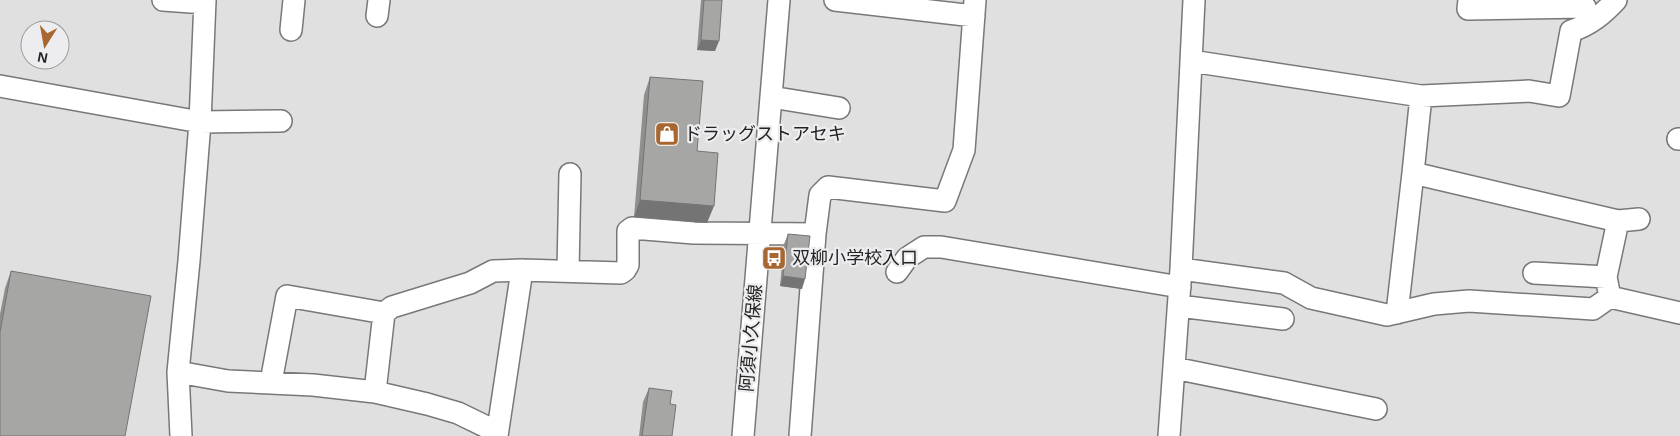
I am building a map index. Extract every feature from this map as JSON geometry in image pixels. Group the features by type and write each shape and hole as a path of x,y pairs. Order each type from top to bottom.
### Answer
{"street":[{"path":"163,0 205,1 200,122 178,372 182,436"},
{"path":"291,30 294,0"},
{"name":"阿須小久保線","path":"742,436 779,0"},
{"path":"800,436 815,234 820,195 828,187 945,201 964,150 974,8 835,0"},
{"path":"1169,436 1180,287 1194,0"},
{"path":"1469,0 1468,9 1584,12 1602,15 1616,0"},
{"path":"1191,60 1421,96 1529,90 1559,96 1571,31 1584,12"},
{"path":"0,86 200,122 281,121"},
{"path":"1397,313 1421,96"},
{"path":"771,97 839,108"},
{"path":"1180,287 1284,283 1311,298 1387,315 1434,304 1469,301 1593,309 1608,287 1629,220 1413,173"},
{"path":"568,271 570,174"},
{"path":"375,392 384,313 392,307 470,283 493,271 621,273 628,265 628,231 632,228 694,233 815,234"},
{"path":"897,272 907,258 924,247 941,247 1180,287 1283,319"},
{"path":"178,372 228,381 272,382 375,392 458,413 497,434 522,270"},
{"path":"1534,273 1608,287 1680,313"},
{"path":"272,382 287,296 384,313"},
{"path":"1174,368 1376,409"}],"building":[{"path":"704,0 722,0 719,41 701,40"},
{"name":"ドラッグストアセキ","path":"650,77 703,81 697,151 718,153 714,206 640,200"},
{"path":"788,234 810,236 805,279 783,276"},
{"path":"11,271 151,296 125,436 0,436 0,332"},
{"path":"649,388 672,391 670,404 676,405 672,436 642,436"}],"place":[{"name":"ドラッグストアセキ","path":"667,134"},
{"name":"双柳小学校入口","path":"774,258"}]}
